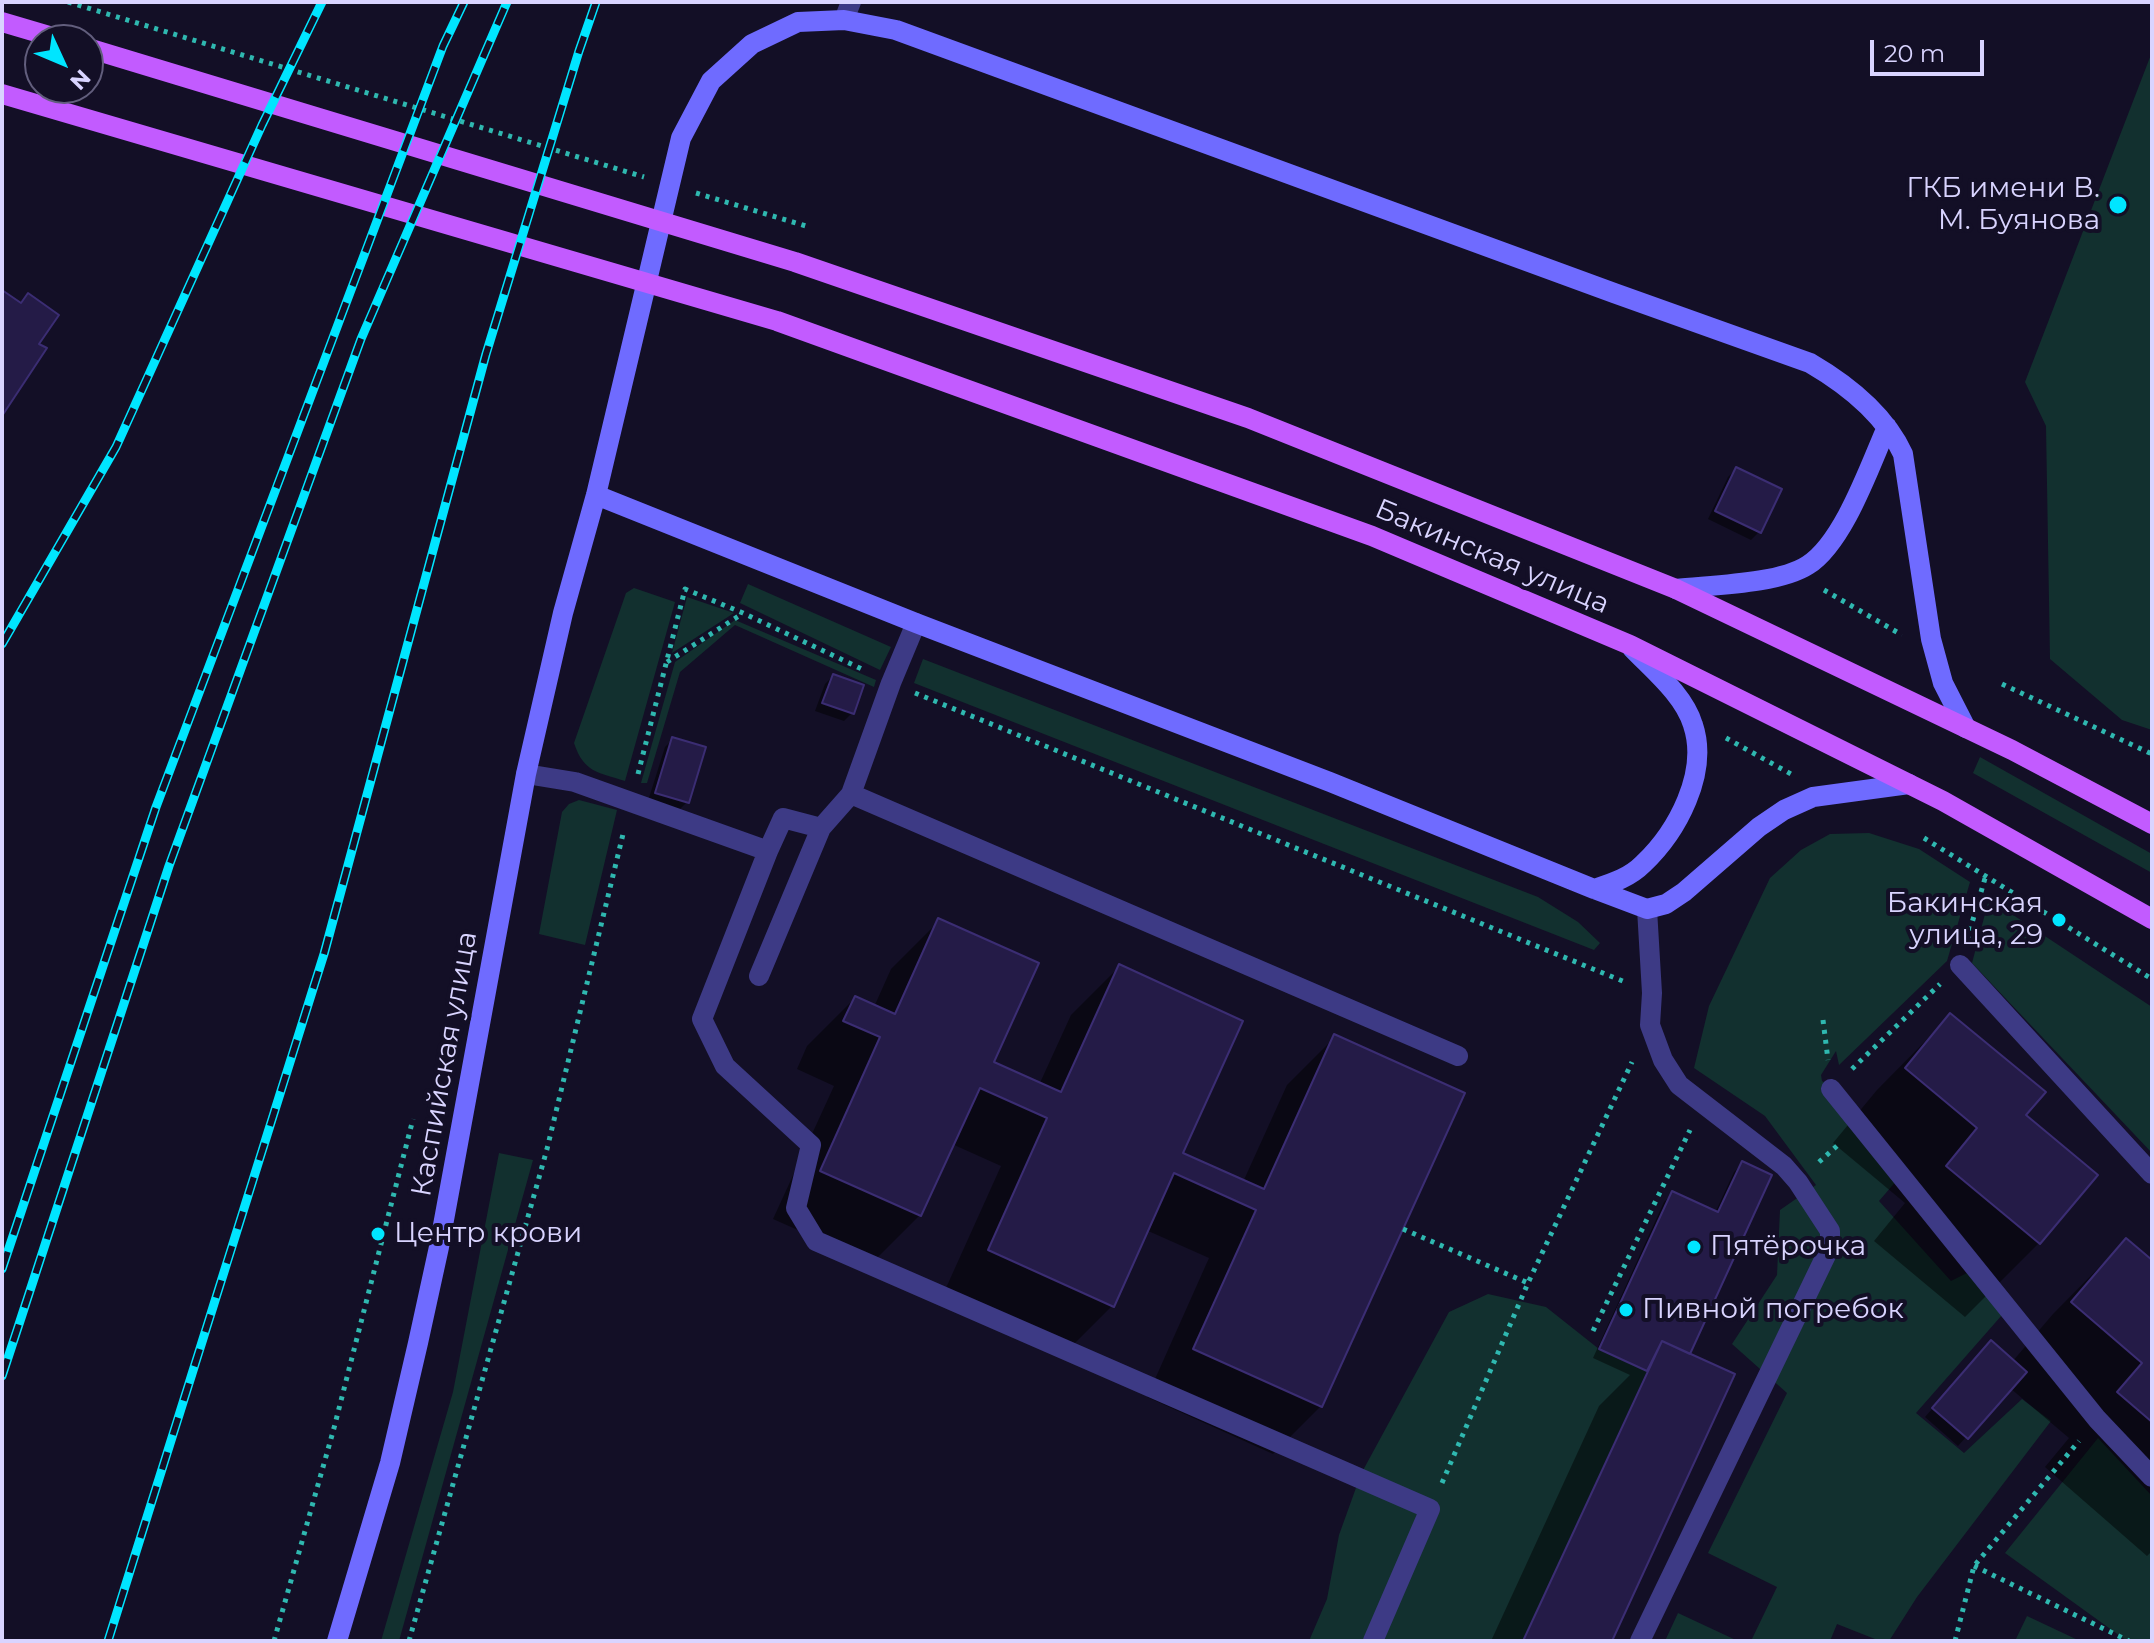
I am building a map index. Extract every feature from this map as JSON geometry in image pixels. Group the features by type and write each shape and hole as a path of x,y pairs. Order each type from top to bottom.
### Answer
{"main road":[{"name":"Каспийская улица","path":"337,1641 390,1463 439,1247 526,774 681,138 711,81 752,44 798,22 848,11 1810,363 1836,378 1887,427 1898,443 1906,465 1931,639 1943,683 1966,728"},
{"path":"2,22 24,28"},
{"name":"Бакинская улица","path":"104,53 795,262 1248,418 1676,589 1966,728 2152,824"},
{"name":"Бакинская улица","path":"2,94 777,321 1372,536 1630,645 1943,801 2152,919"},
{"path":"1676,589 1772,578 1808,565 1824,551 1849,512 1887,427"},
{"path":"596,495 1647,909 1666,904 1684,892 1759,827 1784,810 1813,797 1909,784"},
{"path":"1594,889 1620,881 1642,865 1662,843 1694,785 1697,755 1694,726 1683,705 1630,645"}],"lane":[{"path":"759,976 821,828 851,794 916,623"},
{"path":"526,774 575,782 768,851"},
{"path":"851,794 1458,1056"},
{"path":"821,828 783,818 702,1019 725,1066 811,1145 796,1208 816,1241 1430,1509 1373,1641"},
{"path":"1640,1641 1830,1247 1830,1231 1784,1166 1679,1085 1663,1060 1650,1025 1652,993 1647,909"},
{"path":"1960,965 2152,1174"},
{"path":"1831,1089 2097,1419 2152,1477"}],"path":[{"path":"68,2 655,180"},
{"path":"685,190 806,226"},
{"path":"1813,583 1913,641"},
{"path":"409,1641 547,1149 685,589 891,683 1652,993"},
{"path":"666,663 743,613"},
{"path":"2002,684 2152,754"},
{"path":"1718,733 1795,776"},
{"path":"1924,838 2152,979"},
{"path":"1831,1089 1960,965 1986,875"},
{"path":"1823,1020 1831,1089"},
{"path":"1430,1509 1528,1283 1650,1025"},
{"path":"1593,1331 1703,1104"},
{"path":"274,1641 334,1428 413,1119"},
{"path":"1403,1229 1528,1283"},
{"path":"1955,1641 1974,1566 2097,1419"},
{"path":"1974,1566 2129,1641"}],"green space":[{"name":"ГКБ имени В. М. Буянова","path":"2152,52 2152,730 2122,720 2050,659 2046,426 2025,382"},
{"path":"748,584 891,647 880,670 740,603"},
{"path":"634,588 675,602 625,781 587,766 574,743 626,593"},
{"path":"687,597 734,613 672,653"},
{"path":"735,620 876,680 874,687 735,625 680,672 647,783 641,783 675,662"},
{"path":"923,659 1538,897 1578,922 1600,943 1594,950 914,683"},
{"path":"1980,757 2152,854 2152,873 1973,773"},
{"path":"579,800 617,810 585,945 539,934 562,812 569,804"},
{"path":"1869,833 1919,849 1970,882 1947,961 1839,1065 1836,1051 1821,1075 1822,1081 1856,1104 1898,1179 1879,1201 1951,1281 1967,1273 2002,1315 1916,1413 1964,1453 2022,1399 2051,1421 1917,1597 1889,1641 1880,1641 1837,1624 1830,1641 1751,1641 1777,1587 1708,1553 1787,1393 1732,1344 1777,1275 1780,1210 1816,1185 1765,1116 1694,1068 1709,1006 1770,878 1801,850 1830,834"},
{"path":"1989,899 2152,1007 2152,1153 1972,963"},
{"path":"499,1153 533,1160 399,1641 381,1641 453,1392"},
{"path":"1488,1294 1546,1307 1599,1349 1647,1371 1523,1641 1309,1641 1327,1599 1339,1535 1361,1474 1449,1312"},
{"path":"2098,1438 2152,1496 2152,1641 2127,1641 2005,1553"},
{"path":"1678,1613 1738,1641 1665,1641"},
{"path":"2027,1616 2080,1641 2015,1641"}],"building":[{"path":"2,290 21,303 28,293 59,315 39,344 47,348 2,416"},
{"path":"1736,467 1782,489 1761,533 1715,511"},
{"path":"833,674 864,685 854,714 822,703"},
{"path":"672,737 706,747 689,803 655,793"},
{"path":"938,918 1039,963 994,1062 1061,1092 1119,964 1243,1021 1183,1153 1264,1189 1334,1034 1465,1093 1322,1407 1193,1349 1256,1210 1174,1173 1114,1307 988,1250 1047,1118 980,1088 921,1216 820,1171 880,1037 843,1021 855,996 895,1014"},
{"path":"1950,1013 2046,1092 2026,1115 2098,1175 2040,1244 1946,1166 1977,1128 1905,1068"},
{"path":"1742,1161 1772,1175 1690,1354 1662,1341 1647,1371 1599,1349 1672,1191 1718,1212"},
{"path":"2126,1238 2152,1260 2152,1422 2117,1392 2142,1363 2071,1302"},
{"path":"1991,1340 2027,1372 1968,1439 1932,1408"},
{"path":"1662,1341 1735,1374 1612,1641 1523,1641"}],"railway":[{"path":"2,644 116,447 262,125 322,2"},
{"path":"2,1269 156,807 443,46 464,2"},
{"path":"2,1376 169,866 361,339 507,2"},
{"path":"108,1641 324,954 486,354 596,2"}],"place":[{"name":"ГКБ имени В. М. Буянова","path":"2118,205"},
{"name":"Бакинская улица, 29","path":"2059,920"},
{"name":"Центр крови","path":"378,1234"},
{"name":"Пятёрочка","path":"1694,1247"},
{"name":"Пивной погребок","path":"1626,1310"}]}
